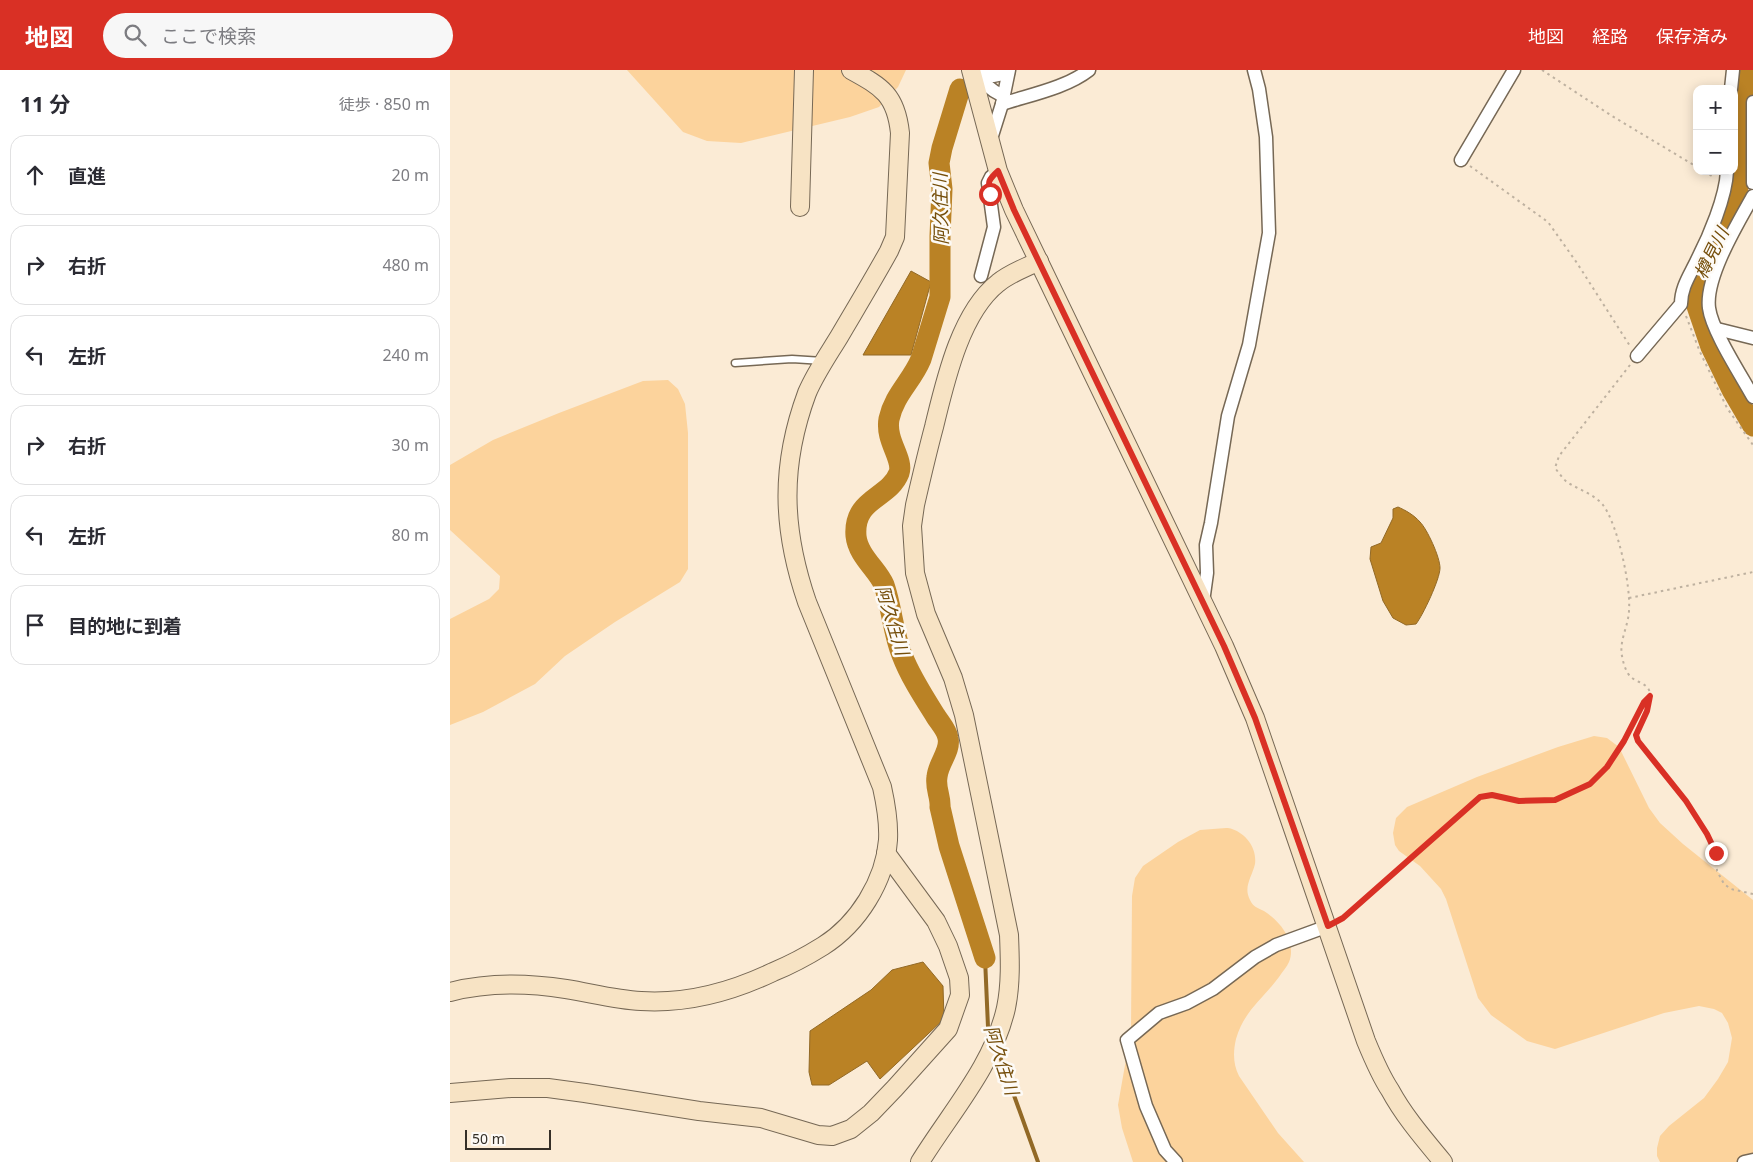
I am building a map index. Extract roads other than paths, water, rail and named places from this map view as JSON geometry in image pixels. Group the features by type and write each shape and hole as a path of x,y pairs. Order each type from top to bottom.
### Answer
{"street":[{"path":"800,207 804,70"},
{"path":"450,992 468,987 506,984 538,986 642,1001 684,1000 713,996 748,984 824,946 853,920 874,888 886,853 888,826 882,787 807,602 792,555 787,499 791,447 808,392 824,361 885,259 895,237 899,118 894,104 884,91 870,80 851,70"},
{"path":"1002,100 1068,82 1089,70"},
{"path":"1203,602 1207,573 1206,545 1228,416 1249,345 1269,233 1266,136 1260,89 1254,70"},
{"path":"1461,160 1514,70"},
{"path":"1731,85 1733,70"},
{"path":"990,142 1009,71"},
{"path":"971,72 993,76 1009,71"},
{"path":"971,72 1002,100"},
{"path":"971,72 998,171 1014,210 1203,602 1255,718 1366,1041 1390,1092 1416,1129 1443,1162"},
{"path":"1753,102 1753,183"},
{"path":"981,276 994,227 988,183 991,177 998,171"},
{"path":"1637,356 1682,304 1681,296 1686,280 1708,237 1727,185 1727,175"},
{"path":"1753,196 1734,231 1710,286 1709,308 1717,329 1753,397"},
{"path":"920,1162 987,1058 1000,1029 1006,1008 1010,961 1009,935 964,715 949,669 926,614 915,573 912,534 915,505 946,380 966,324 981,302 998,283 1011,274 1039,261"},
{"path":"1717,329 1753,338"},
{"path":"450,1093 511,1088 548,1088 699,1112 761,1118 818,1135 832,1136 851,1129 871,1113 896,1088 948,1029 960,995 959,978 948,946 936,921 886,853"},
{"path":"1176,1162 1165,1150 1146,1106 1127,1040 1159,1013 1187,1003 1213,988 1276,945 1328,926"},
{"path":"1744,1162 1753,1160"}],"lane":[{"path":"736,363 792,359 824,361"}],"waterway":[{"name":"樽見川","path":"1747,70 1741,123 1739,180 1736,201 1694,289 1697,306 1711,347 1732,390 1753,426"},
{"name":"阿久住川","path":"960,89 939,163 942,189 940,297 921,359 891,410 888,427 899,462 899,473 894,482 866,506 860,514 856,536 860,550 884,585 899,647 905,663 947,735 948,748 937,777 940,807 949,846 985,958"},
{"name":"阿久住川","path":"985,958 988,1027 992,1035"},
{"name":"阿久住川","path":"998,1051 1038,1162"}]}
